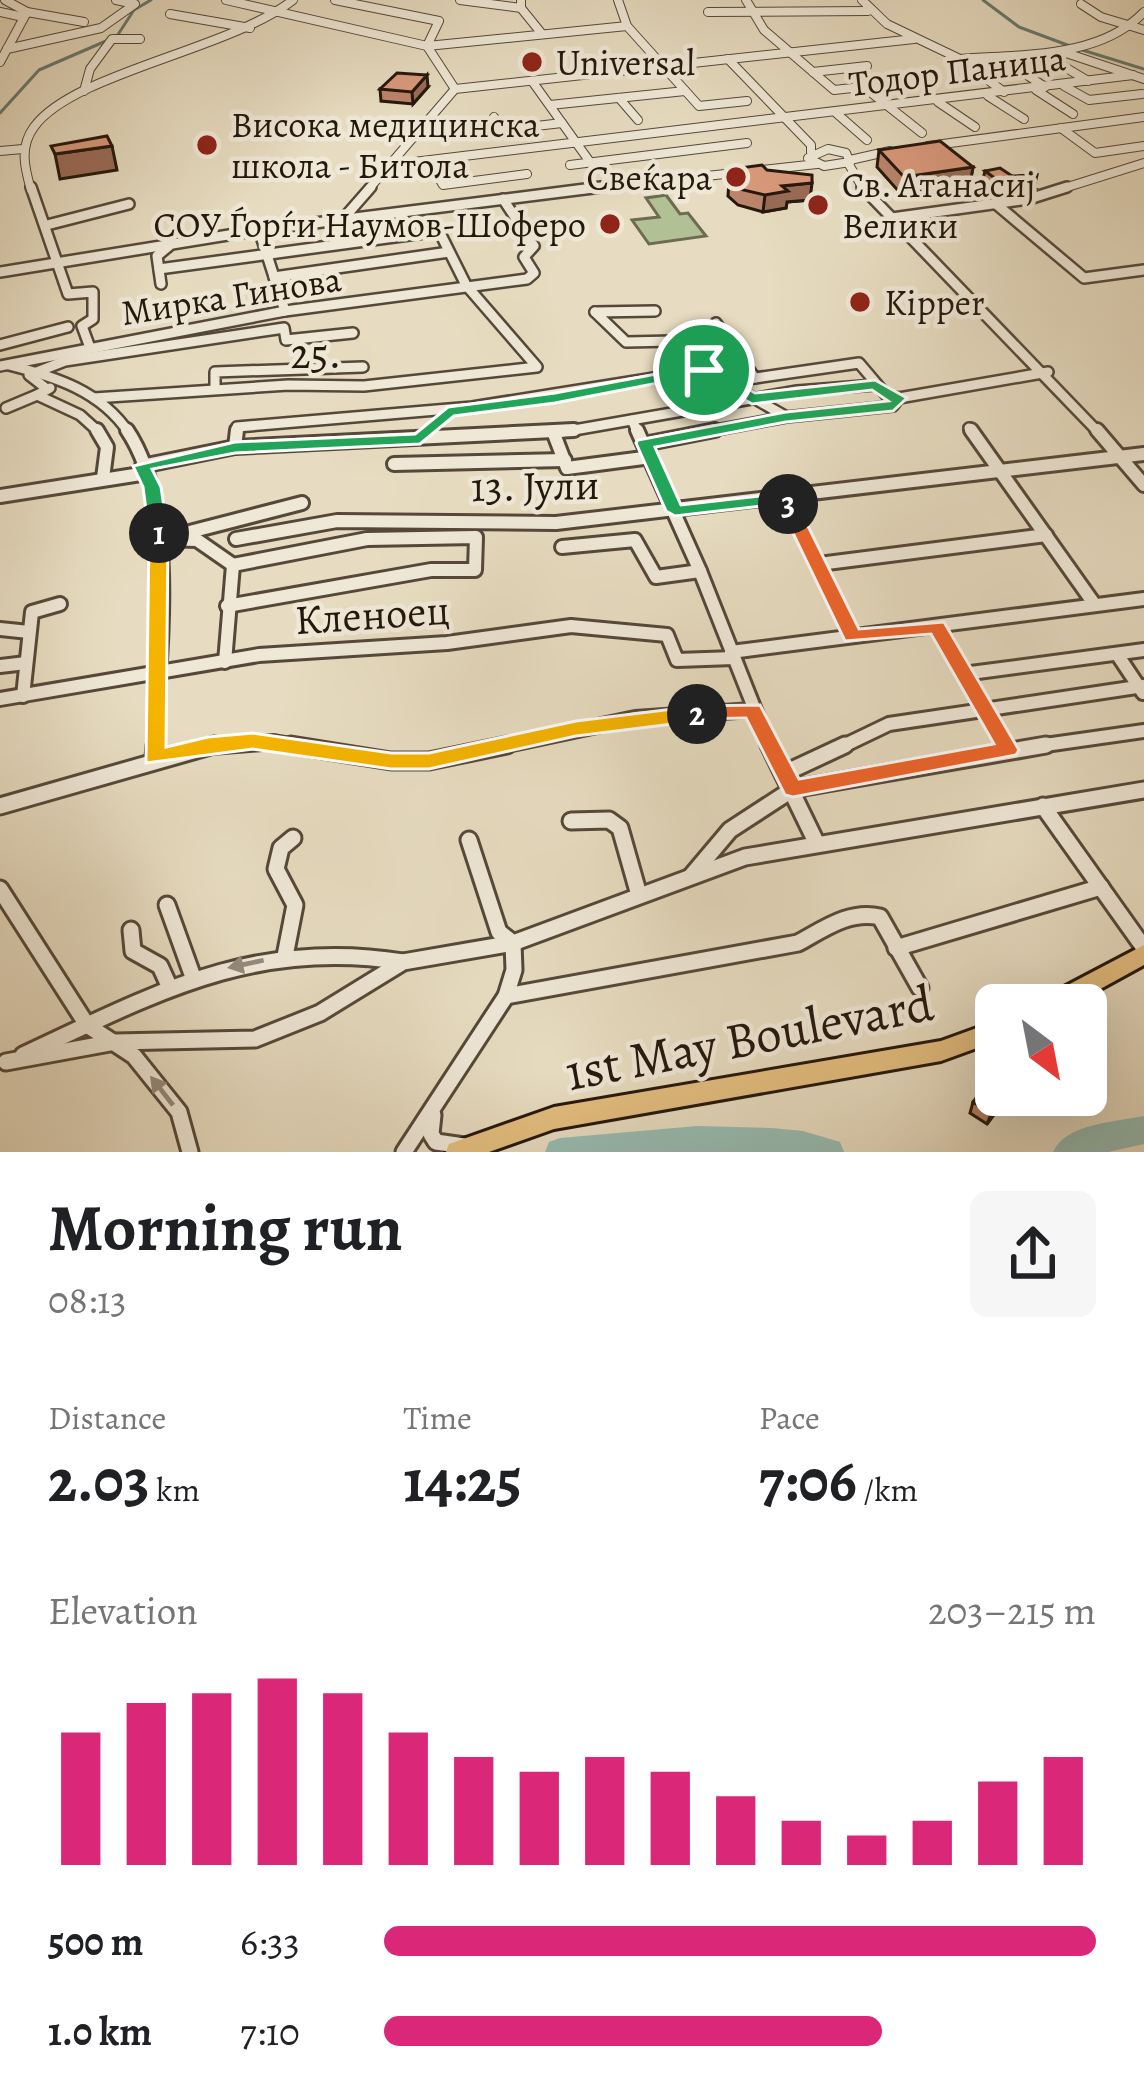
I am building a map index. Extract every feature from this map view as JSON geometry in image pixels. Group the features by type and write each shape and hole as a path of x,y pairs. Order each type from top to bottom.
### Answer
{"main road":[{"path":"1087,984 1144,951"},
{"name":"1st May Boulevard","path":"467,1150 518,1129 627,1103 941,1051 975,1039"}],"street":[{"path":"5,0 25,15"},
{"path":"5,48 109,23 135,4 116,0"},
{"path":"226,0 427,46 627,26"},
{"path":"22,149 47,113 84,91 251,28 293,0"},
{"path":"309,21 335,0 439,21 427,46 454,89"},
{"path":"460,0 521,4 542,34"},
{"path":"619,0 627,26 698,106 746,101"},
{"path":"746,0 749,11 831,91 934,79"},
{"path":"862,0 868,11 960,59 1004,92"},
{"path":"1081,4 1144,30"},
{"path":"708,12 868,11"},
{"path":"960,59 1071,46 1131,26 1144,12"},
{"path":"0,13 84,22"},
{"path":"170,14 251,28"},
{"path":"0,62 25,15"},
{"path":"84,91 90,69 112,39 109,23"},
{"path":"112,39 140,39"},
{"path":"344,219 454,89 914,39"},
{"name":"Тодор Паница","path":"1056,49 1144,79"},
{"path":"728,59 811,145 810,154 820,165 843,174 888,214 1048,372 1144,485"},
{"path":"975,71 1058,63 1089,82"},
{"path":"1038,64 1089,100 1142,94"},
{"path":"813,72 867,66"},
{"path":"1015,67 1046,87"},
{"name":"Тодор Паница","path":"389,165 1133,75"},
{"path":"532,81 590,163"},
{"path":"864,87 922,133"},
{"path":"1035,89 1073,114"},
{"path":"550,105 685,91"},
{"path":"987,95 1024,119"},
{"path":"619,98 638,120"},
{"path":"938,101 975,127"},
{"path":"835,112 867,140"},
{"path":"494,117 503,132 562,123"},
{"path":"744,169 810,154 909,148 1144,117"},
{"path":"787,118 814,141 838,151 888,214"},
{"path":"716,127 731,145"},
{"path":"1061,128 1095,153 1144,146"},
{"path":"570,165 747,143"},
{"path":"0,272 260,230 744,169 849,162 909,148"},
{"path":"0,151 22,149"},
{"path":"22,149 68,294 93,292 93,319 82,326 89,345"},
{"path":"429,161 443,185 527,174"},
{"path":"888,214 996,204 1059,192 1144,163"},
{"name":"Мирка Гинова","path":"2,365 285,311 520,280 534,273 524,257 534,246 503,199"},
{"path":"47,225 129,204"},
{"path":"996,204 1084,278 1144,270"},
{"path":"260,230 285,311"},
{"path":"159,269 439,231 466,285"},
{"path":"161,284 157,256 169,245"},
{"path":"274,277 449,252"},
{"name":"25.","path":"94,398 215,388 364,386 537,367 466,285"},
{"path":"656,311 595,312 626,342 673,341 704,370 786,417"},
{"path":"716,323 755,378"},
{"path":"0,345 68,327"},
{"path":"103,478 107,443 100,429 42,392 29,375 33,371 65,361 284,328 286,340 353,333"},
{"path":"727,382 859,363 887,396 898,398"},
{"path":"2,365 33,371 94,398 125,425 144,470 160,539 154,758"},
{"path":"215,388 215,372 363,367"},
{"path":"235,447 237,427 448,412 704,370"},
{"name":"13. Јули","path":"644,443 786,417 893,406 898,398 1048,372"},
{"path":"6,408 62,382"},
{"path":"0,496 144,470 235,447 554,434 752,399 875,385"},
{"path":"448,412 414,439 394,464 565,460"},
{"path":"632,420 700,571 752,710 817,844"},
{"path":"969,428 1095,605"},
{"path":"554,434 567,468 651,457"},
{"name":"13. Јули","path":"236,539 337,521 556,523 1144,454"},
{"path":"785,498 852,636"},
{"path":"160,539 302,503"},
{"path":"819,564 1046,535"},
{"path":"160,539 197,540 233,565 367,539 476,537 475,569 431,570 227,606"},
{"path":"562,547 635,540 656,577 700,571"},
{"path":"225,662 233,565"},
{"path":"732,655 1144,599"},
{"path":"23,696 32,612 60,604"},
{"name":"Кленоец","path":"0,700 259,655 409,646 571,626 667,635 677,660 732,655"},
{"path":"937,626 1008,750"},
{"path":"0,629 29,632"},
{"path":"962,674 1144,650"},
{"path":"785,772 868,731 1142,689 1117,654"},
{"path":"0,666 26,663"},
{"path":"0,806 208,745 253,741 391,761 429,761 635,718 752,710"},
{"path":"690,877 730,830 793,789 1144,731"},
{"path":"3,1064 115,1042 266,1036 320,1013 403,962 513,943 746,857 1144,790"},
{"path":"1042,806 1144,951"},
{"path":"571,821 609,820 620,828 639,895"},
{"path":"285,956 295,905 276,869 280,848 293,838"},
{"path":"404,1152 506,996 514,970 513,943 499,932 470,840"},
{"path":"896,948 1101,887"},
{"path":"0,889 87,1025 134,1056 179,1112 190,1152"},
{"path":"167,905 194,976"},
{"path":"506,996 799,943 841,920 869,912 880,917 920,988"},
{"path":"131,930 133,951 160,965 170,988"},
{"path":"3,1064 194,976 285,956 361,952 403,962"},
{"path":"434,1112 430,1125 436,1142 467,1150"}],"green space":[{"path":"666,195 706,236 649,244 632,220 659,217 646,198"}],"building":[{"path":"397,73 427,75 412,92 380,89"},
{"path":"107,136 112,146 55,154 51,146"},
{"path":"940,141 973,167 904,177 879,150"},
{"path":"762,165 767,170 812,175 812,183 782,186 788,191 765,195 739,189 729,180 740,178 732,169"},
{"path":"1000,168 1012,176 1037,175 1000,182 985,171"}],"waterway":[{"path":"117,36 134,10 151,0"},
{"path":"983,0 1019,27 1070,46"},
{"path":"0,113 39,70 106,41"},
{"path":"1079,49 1144,69"},
{"path":"1068,1152 1080,1144 1144,1130"},
{"path":"560,1152 735,1140 829,1152"}],"place":[{"name":"Universal","path":"532,62"},
{"name":"Висока медицинска школа - Битола","path":"207,145"},
{"name":"Свеќара","path":"736,177"},
{"name":"Св. Атанасиј Велики","path":"818,205"},
{"name":"СОУ Ѓорѓи Наумов-Шоферо","path":"610,224"},
{"name":"Kipper","path":"860,302"}],"route":[{"path":"704,370 752,399 875,385 887,396 898,398 893,406 786,417 644,443 675,511 785,498 852,636 937,626 1008,750 793,789 752,710 635,718 429,761 391,761 253,741 208,745 154,758 160,539 152,487 142,466 235,447 420,439 448,412 704,370"}]}
